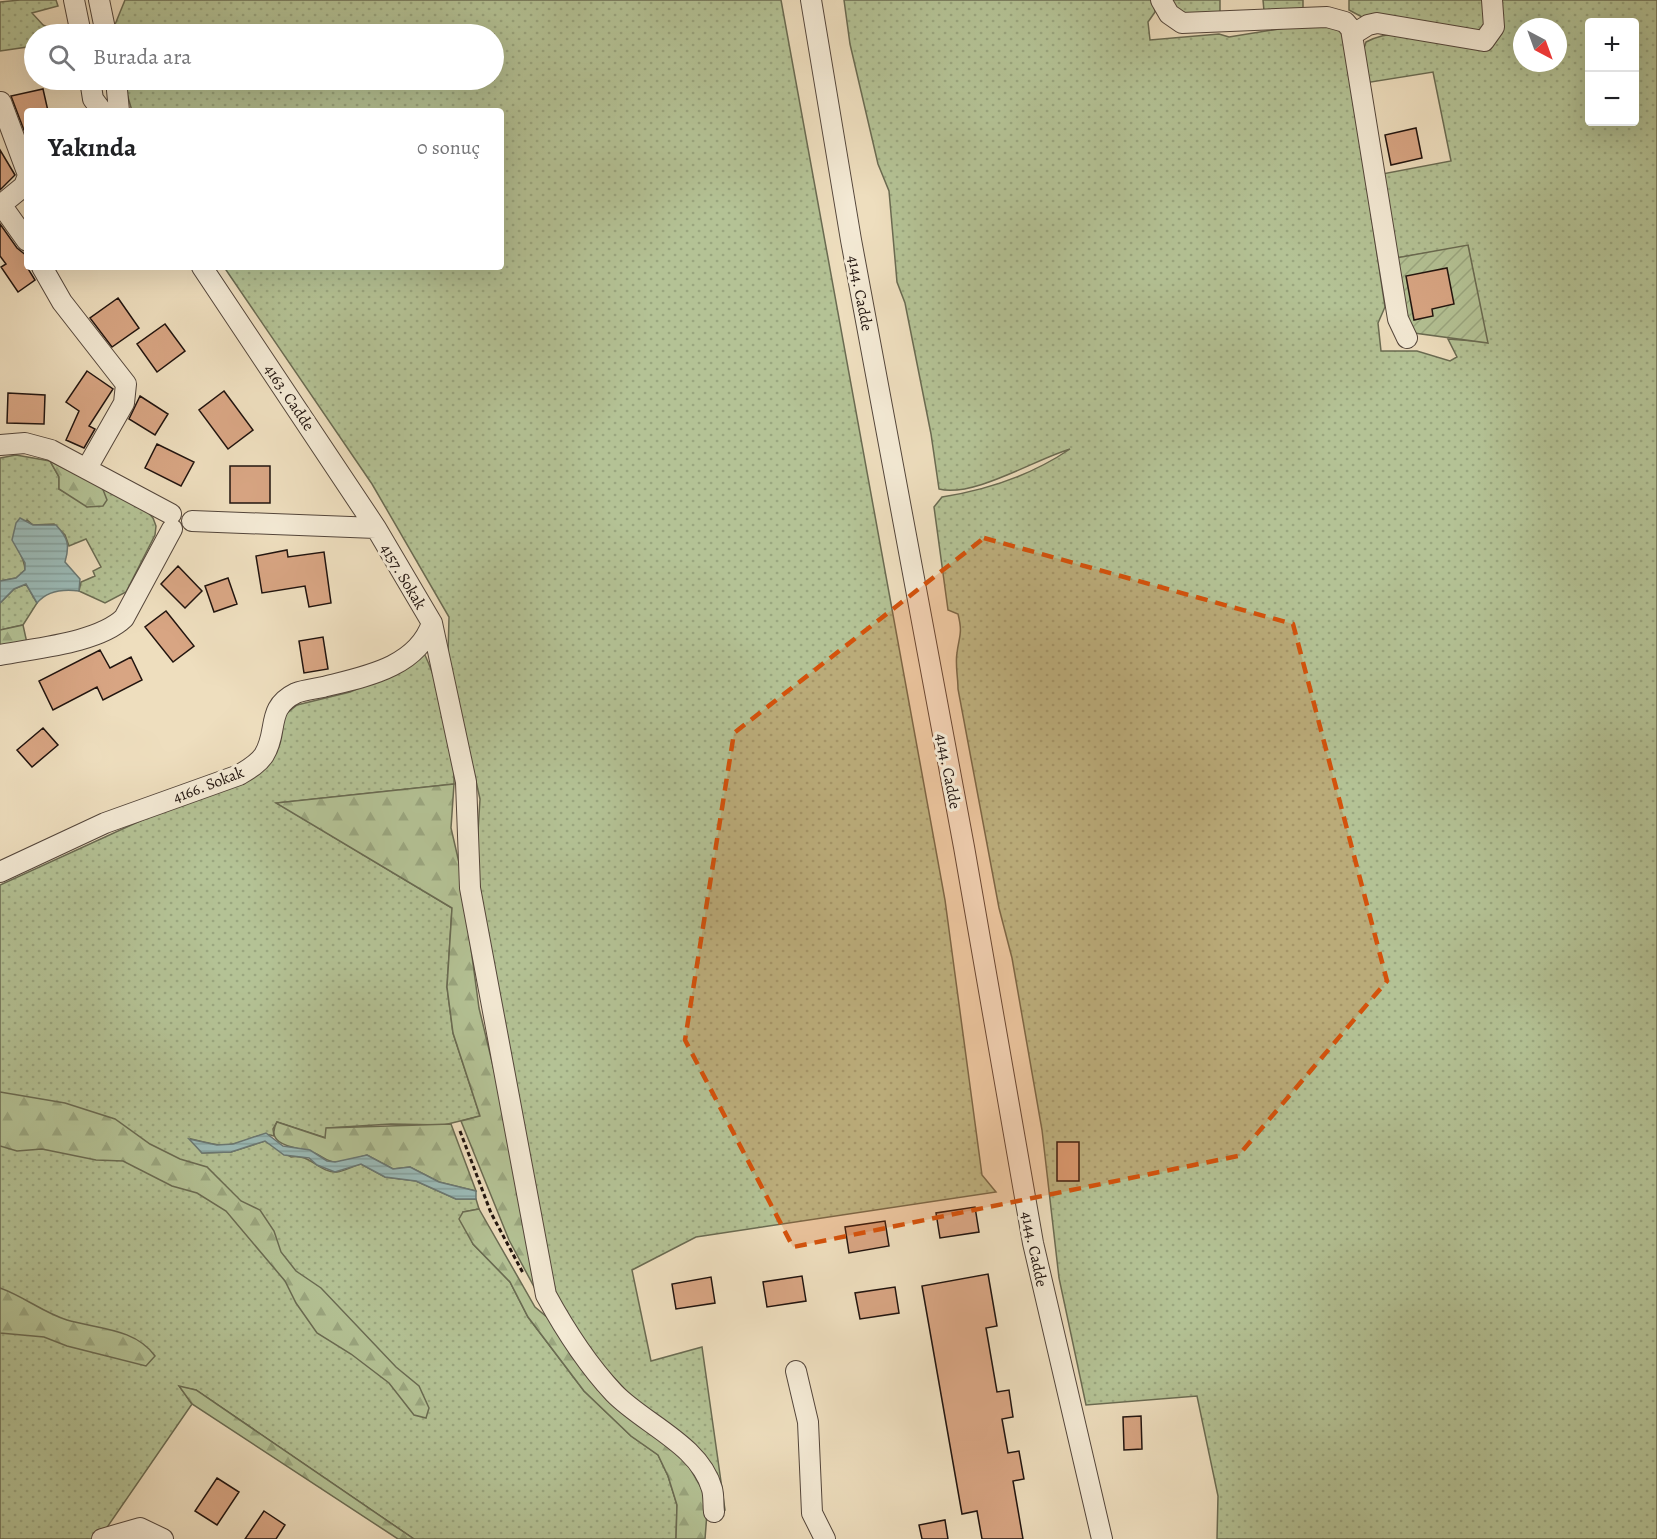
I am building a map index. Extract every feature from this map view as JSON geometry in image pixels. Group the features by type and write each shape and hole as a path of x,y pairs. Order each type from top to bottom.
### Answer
{"street":[{"path":"74,0 79,24"},
{"path":"99,0 104,24"},
{"name":"4144. Cadde","path":"811,0 851,240 964,847 1033,1243 1102,1539"},
{"path":"1161,0 1168,14 1182,23 1327,17 1345,22 1352,35 1398,319 1407,338"},
{"path":"1352,35 1368,25 1377,23 1484,41 1494,27 1492,0"},
{"path":"92,90 93,99 100,108"},
{"path":"117,90 119,108"},
{"path":"1,102 24,164"},
{"path":"24,186 1,203 24,237"},
{"path":"44,270 62,302 126,384 124,404 87,468"},
{"name":"4163. Cadde","path":"204,270 376,528"},
{"path":"0,445 25,443 51,450 87,468 172,521 179,532 186,531 192,521 376,528"},
{"path":"0,655 97,635 117,625 124,618 172,521"},
{"name":"4157. Sokak","path":"376,528 432,623 466,782 470,888 546,1295 571,1341 615,1393 648,1423 684,1449 702,1469 712,1488 714,1512"},
{"name":"4166. Sokak","path":"0,872 95,826 239,774 254,766 264,755 269,744 278,706 298,692 369,676 387,668 408,656 426,639 432,623"},
{"path":"796,1371 808,1422 812,1513 825,1539"},
{"path":"102,1539 140,1528 164,1539"}],"path":[{"path":"460,1131 491,1213 524,1275"}],"highlighted area":[{"path":"984,538 1293,624 1387,981 1238,1156 793,1247 685,1040 734,733"}],"green space":[{"path":"56,0 58,6 32,13 42,24 24,24 24,47 0,51 0,2"},
{"path":"125,0 781,0 945,900 982,1175 996,1192 696,1237 632,1270 651,1361 702,1347 725,1510 719,1519 718,1489 577,1338 550,1280 537,1223 476,864 480,799 448,656 449,617 372,484 226,270 504,270 504,108 131,108 126,90 504,90 504,24 115,24"},
{"path":"844,0 1153,0 1155,12 1148,22 1150,40 1219,34 1229,37 1291,27 1326,25 1344,33 1385,307 1378,323 1381,351 1417,351 1450,361 1457,357 1448,339 1487,342 1468,246 1396,258 1382,174 1451,161 1433,72 1365,83 1362,54 1366,42 1392,34 1406,34 1478,45 1497,0 1657,0 1657,1539 1217,1539 1218,1496 1197,1396 1086,1405 1059,1278 1042,1130 1012,958 999,908 958,689 956,662 960,626 958,614 948,610 934,507 942,497 1009,480 1041,466 1070,449 986,483 969,488 939,489 931,434 905,303 897,282 889,191 878,164 850,44"},
{"path":"1167,0 1220,0 1220,12 1191,16 1173,7"},
{"path":"1263,0 1303,0 1303,13 1264,11"},
{"path":"1349,0 1486,0 1486,24 1480,34 1362,17 1349,10"},
{"path":"1468,245 1488,343 1414,333 1410,328 1396,258"},
{"path":"16,455 50,461 59,477 59,489 72,496 102,487 146,510 153,518 156,526 155,535 126,592 105,603 79,591 81,582 95,576 93,571 101,567 86,539 69,546 65,535 54,524 33,525 27,520 19,527 14,538 25,570 16,578 0,581 0,458"},
{"path":"50,461 102,487 107,500 103,506 87,507 59,489 59,477"},
{"path":"26,584 37,603 23,625 0,630 0,603 14,589"},
{"path":"23,625 27,643 0,645 0,630"},
{"path":"423,651 435,680 445,716 452,753 454,784 277,803 452,908 447,987 453,1033 480,1116 444,1125 391,1124 327,1128 326,1138 277,1122 273,1129 274,1136 264,1135 228,1145 191,1139 202,1153 231,1152 265,1141 291,1157 304,1158 325,1170 337,1172 361,1164 385,1177 416,1181 456,1199 476,1199 479,1209 463,1212 473,1244 510,1282 528,1317 584,1391 631,1436 658,1455 668,1476 677,1505 676,1539 414,1539 196,1390 180,1387 192,1404 99,1539 0,1539 0,885 164,810 242,784 281,718 297,705 350,692 408,667"},
{"path":"454,784 451,828 460,867 479,1008 501,1099 540,1298 509,1240 461,1121 480,1116 453,1033 447,987 452,908 276,803"},
{"path":"0,1092 65,1103 115,1119 150,1144 180,1159 207,1167 241,1201 260,1210 274,1231 281,1252 296,1271 321,1288 396,1367 419,1386 429,1408 426,1418 414,1415 389,1383 351,1354 317,1333 296,1303 285,1281 226,1211 197,1193 172,1186 123,1161 96,1160 42,1149 17,1151 0,1146"},
{"path":"277,1122 325,1138 326,1128 451,1124 476,1191 439,1182 410,1167 393,1169 367,1155 343,1161 329,1161 317,1154 285,1145 279,1141 275,1137 274,1130"},
{"path":"479,1209 535,1307 554,1323 597,1384 664,1444 684,1458 708,1500 705,1539 676,1539 677,1505 668,1476 658,1455 631,1436 584,1391 528,1317 510,1282 473,1244 459,1219 463,1212"},
{"path":"0,1288 58,1317 126,1335 147,1347 155,1356 146,1366 67,1346 44,1337 0,1333"},
{"path":"179,1386 196,1390 414,1539 398,1539 192,1404"}],"water":[{"path":"20,518 33,525 56,525 67,542 65,562 80,579 79,591 56,591 46,595 37,603 26,584 14,589 0,603 0,581 16,578 25,570 25,563 12,540 16,523"},
{"path":"266,1133 283,1146 310,1150 327,1161 335,1162 367,1155 393,1169 410,1167 439,1182 476,1191 476,1199 456,1199 416,1181 385,1177 361,1164 335,1172 317,1165 309,1158 284,1155 265,1141 231,1152 202,1153 189,1139 217,1145 233,1144"}],"building":[{"path":"43,90 47,108 24,108 24,130 11,96"},
{"path":"1416,128 1422,158 1391,165 1385,135"},
{"path":"0,150 15,175 0,190"},
{"path":"0,224 17,248 24,254 24,270 29,270 35,280 18,292 1,267 6,264 0,256"},
{"path":"1447,268 1454,304 1432,309 1433,316 1414,320 1406,276"},
{"path":"118,298 139,328 112,347 90,318"},
{"path":"165,324 185,351 157,372 137,344"},
{"path":"87,371 113,389 89,426 95,429 84,448 66,440 79,411 66,402"},
{"path":"224,391 253,430 228,449 199,410"},
{"path":"8,393 45,395 44,424 7,423"},
{"path":"140,396 168,414 155,435 129,419"},
{"path":"157,444 194,462 181,486 145,468"},
{"path":"230,466 270,466 270,503 230,503"},
{"path":"287,550 288,557 324,552 331,603 309,607 305,586 262,593 256,556"},
{"path":"178,566 202,591 185,608 161,584"},
{"path":"228,578 237,604 214,612 205,586"},
{"path":"166,611 194,646 173,662 145,627"},
{"path":"323,637 328,669 304,673 299,641"},
{"path":"100,650 110,668 131,657 142,680 103,700 97,687 53,710 39,681"},
{"path":"43,728 58,745 32,767 17,750"},
{"path":"1057,1142 1079,1142 1079,1181 1057,1181"},
{"path":"975,1207 979,1232 940,1238 936,1213"},
{"path":"885,1221 889,1246 849,1253 845,1227"},
{"path":"988,1274 997,1326 986,1328 997,1392 1009,1390 1013,1417 1002,1419 1008,1453 1019,1451 1024,1479 1013,1481 1023,1539 982,1539 977,1511 962,1514 922,1286"},
{"path":"802,1276 806,1301 767,1307 763,1282"},
{"path":"711,1277 715,1303 676,1309 672,1284"},
{"path":"895,1287 899,1313 860,1319 855,1293"},
{"path":"1141,1416 1142,1449 1124,1450 1123,1417"},
{"path":"217,1478 239,1492 217,1525 195,1511"},
{"path":"264,1511 285,1525 276,1539 245,1539"},
{"path":"945,1520 948,1539 922,1539 919,1525"}]}
